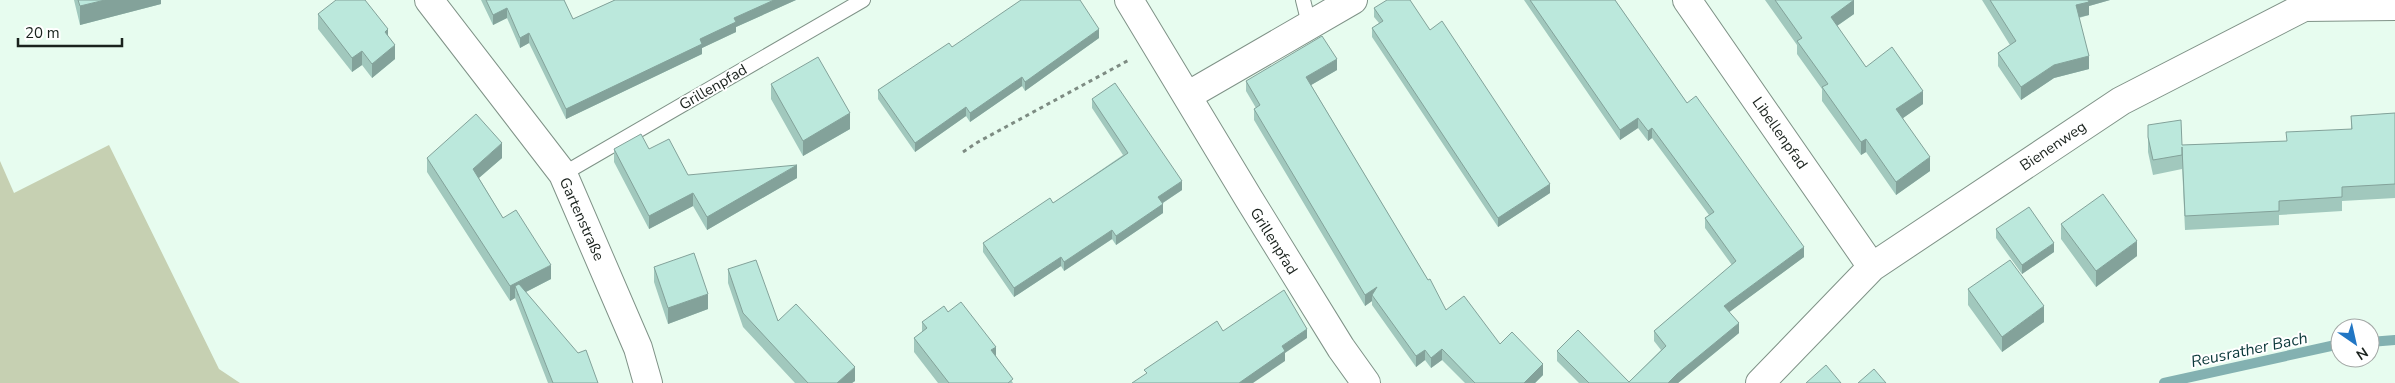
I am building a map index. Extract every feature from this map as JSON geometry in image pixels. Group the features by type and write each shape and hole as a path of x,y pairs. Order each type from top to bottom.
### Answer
{"street":[{"name":"Gartenstraße","path":"430,0 563,174 638,348 648,383"},
{"name":"Grillenpfad","path":"1129,0 1341,348 1366,383"},
{"path":"1187,96 1313,12 1353,0"},
{"name":"Libellenpfad","path":"1687,0 1872,267"},
{"name":"Bienenweg","path":"1760,383 1872,267 2121,101 2304,4 2395,6"}],"lane":[{"name":"Grillenpfad","path":"563,174 863,0"}],"path":[{"path":"964,152 978,142 1156,46"}],"green space":[{"path":"109,145 219,369 240,383 0,383 0,161 14,193"}],"building":[{"path":"78,0 105,0 80,6"},
{"path":"336,0 365,0 388,29 385,32 395,45 372,64 362,51 352,58 318,14"},
{"path":"486,0 564,0 573,19 615,0 774,0 734,18 736,22 700,39 702,44 566,109 529,33 520,38 507,8 493,15"},
{"path":"1021,0 1080,0 1099,29 1025,82 1022,77 970,113 966,107 915,143 878,90 949,43 952,47"},
{"path":"1387,0 1410,0 1430,30 1442,21 1550,184 1498,218 1372,28 1383,21 1374,8"},
{"path":"1530,0 1615,0 1687,103 1696,96 1804,247 1724,306 1739,323 1668,383 1589,383 1557,351 1578,330 1629,382 1666,346 1654,331 1736,261 1705,218 1714,212 1652,128 1648,131 1638,118 1620,130"},
{"path":"1775,0 1854,0 1831,17 1866,67 1892,47 1923,91 1896,109 1930,157 1896,182 1866,139 1861,142 1822,87 1828,84 1797,41 1802,38"},
{"path":"1990,0 2088,0 2089,2 2076,5 2089,56 2054,65 2021,87 1998,53 2016,41"},
{"path":"1322,36 1337,59 1306,77 1428,280 1430,279 1446,310 1464,296 1500,344 1512,332 1543,364 1524,383 1475,383 1442,349 1431,358 1425,350 1416,356 1372,295 1377,287 1365,295 1254,109 1260,105 1246,81"},
{"path":"818,57 850,113 803,141 771,84"},
{"path":"1115,83 1182,181 1158,197 1163,204 1116,236 1112,230 1064,262 1061,257 1014,288 983,243 1050,198 1053,203 1128,153 1092,99"},
{"path":"2395,113 2395,184 2342,187 2342,197 2279,201 2279,211 2185,216 2182,147 2182,155 2153,160 2148,137 2148,125 2181,120 2182,145 2287,141 2286,132 2352,129 2351,116"},
{"path":"476,114 502,143 473,169 503,218 516,210 551,265 510,286 427,158"},
{"path":"641,134 649,149 669,139 688,175 797,165 707,217 693,193 649,216 614,149"},
{"path":"2103,194 2137,241 2096,271 2061,224"},
{"path":"2029,207 2054,243 2022,265 1996,229"},
{"path":"694,253 708,294 668,308 654,267"},
{"path":"756,260 778,321 796,304 855,367 837,383 808,383 743,313 728,269"},
{"path":"2010,260 2044,306 2002,337 1968,289"},
{"path":"519,284 578,353 586,350 598,383 553,383 515,286"},
{"path":"1284,290 1307,329 1282,346 1285,351 1239,383 1132,383 1147,373 1144,370 1217,321 1223,331"},
{"path":"961,302 996,347 991,350 1013,379 1008,383 949,383 914,338 927,328 922,322 944,306 948,312"},
{"path":"1826,365 1841,383 1806,383"},
{"path":"1874,369 1886,383 1858,383"}],"waterway":[{"name":"Reusrather Bach","path":"2380,341 2395,340"},
{"name":"Reusrather Bach","path":"2164,383 2330,346"}]}
